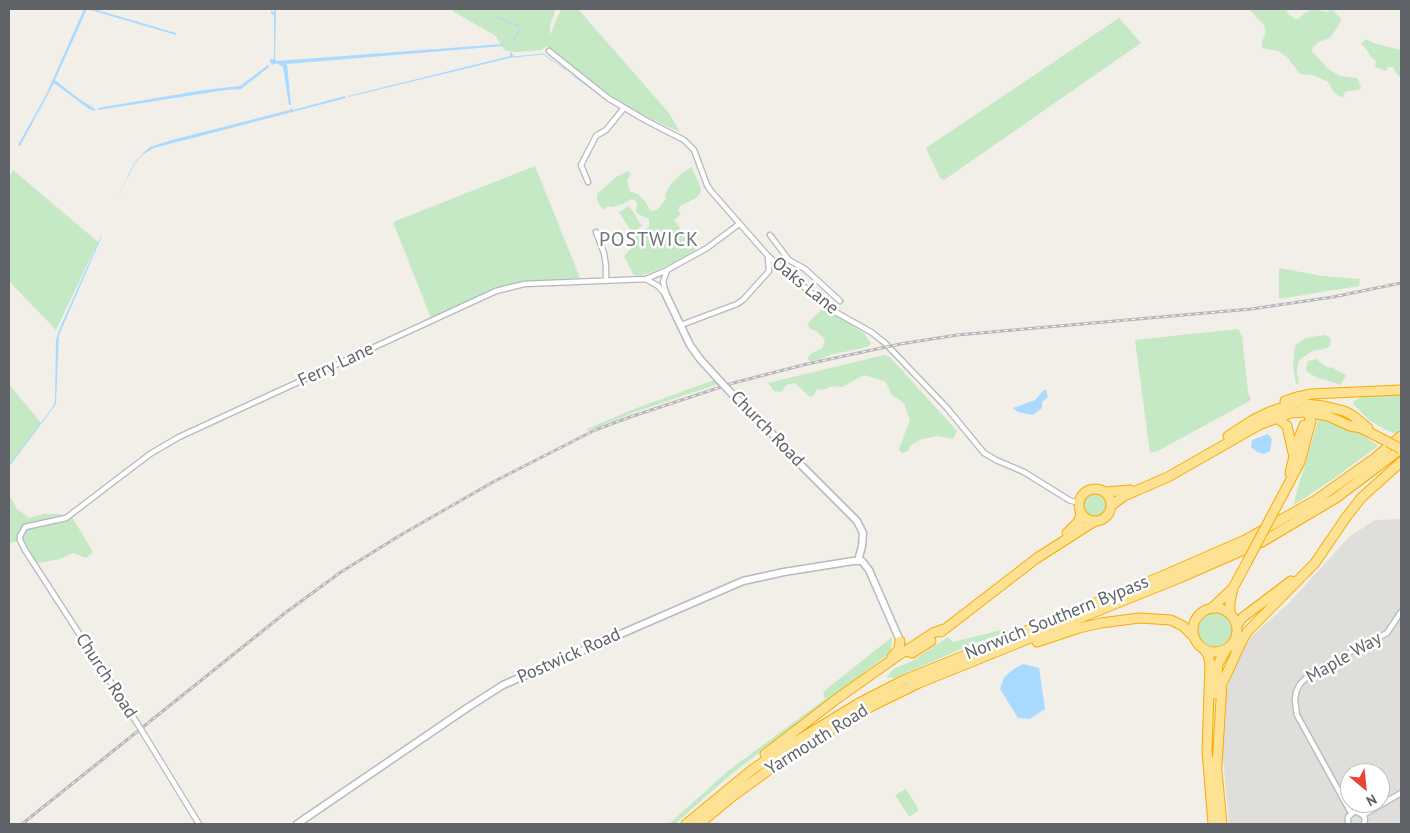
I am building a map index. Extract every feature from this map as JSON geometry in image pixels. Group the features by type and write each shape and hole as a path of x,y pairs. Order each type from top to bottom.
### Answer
{"highway":[{"path":"1208,452 1266,410 1297,397 1401,390"},
{"path":"1358,392 1347,398 1344,411 1346,417 1361,428"},
{"path":"1288,484 1297,443 1302,434 1305,411 1320,395"},
{"path":"1251,421 1296,403 1305,411"},
{"path":"1317,410 1350,426 1371,432 1401,449"},
{"path":"1230,614 1229,605 1233,588 1300,462 1305,411"},
{"path":"906,651 910,654 916,651 1046,552 1095,521 1105,518 1109,514 1112,505 1124,496 1168,477 1208,452 1273,418 1305,411 1344,411 1356,418 1371,432"},
{"path":"1273,418 1280,420 1287,426 1294,458"},
{"name":"Norwich Southern Bypass","path":"713,801 777,752 859,703 929,670 1160,577 1246,540 1316,500 1375,458 1401,436"},
{"name":"Norwich Southern Bypass","path":"944,672 1182,577 1262,542 1336,498 1401,449"},
{"path":"1222,824 1214,734 1217,673 1218,664 1226,650 1236,639 1237,625 1242,618 1272,596 1305,567 1361,498 1401,462"},
{"path":"1095,521 1088,519 1082,512 1079,502 1085,492 1096,489 1105,492 1138,489"},
{"path":"1105,492 1112,505"},
{"path":"1046,552 1072,529 1082,512"},
{"path":"1216,765 1222,684 1246,632 1292,588 1315,562 1347,516"},
{"path":"1212,608 1233,588"},
{"path":"1193,636 1193,628 1197,617 1212,608 1222,609 1230,614 1237,625"},
{"path":"944,672 981,662 1079,628 1120,620 1156,618 1171,620 1183,626 1204,649 1210,663 1208,751 1213,824"},
{"path":"686,824 754,763 811,719 916,644 944,628"},
{"path":"879,670 897,652 899,639"},
{"path":"1204,649 1218,652 1226,650"},
{"name":"Yarmouth Road","path":"699,824 758,776 812,740 872,706 944,672"}],"street":[{"name":"Oaks Lane","path":"549,51 608,98 684,140 694,150 707,185 768,256 830,309 871,332 885,343 947,408 984,453 1024,472 1069,500 1079,502"},
{"path":"588,182 581,165 596,136 606,130 624,108"},
{"path":"646,279 707,248 739,224"},
{"path":"596,232 604,253 606,281"},
{"path":"770,235 789,260 805,269 840,301"},
{"path":"768,256 769,271"},
{"path":"681,325 737,304 747,296 771,267 778,265"},
{"path":"666,295 663,282 667,270"},
{"path":"646,279 658,286 666,295"},
{"name":"Ferry Lane","path":"25,527 60,520 74,513 150,454 179,437 496,290 524,284 646,279"},
{"path":"811,294 820,284"},
{"name":"Church Road","path":"666,295 690,345 700,360 857,521 863,533 858,561"},
{"name":"Church Road","path":"25,527 20,536 25,550 137,723 199,824"},
{"path":"858,561 862,561 869,570 906,651"},
{"name":"Postwick Road","path":"297,824 466,708 503,685 743,581 784,572 858,561"},
{"name":"Maple Way","path":"1340,792 1297,715 1296,692 1300,684 1311,673 1387,633 1401,612"},
{"path":"899,639 916,644"},
{"path":"1363,815 1401,793"},
{"path":"1360,813 1365,819 1364,824"}],"shaded area":[{"path":"1401,519 1401,824 1229,824 1223,758 1223,710 1234,665 1252,636 1289,603 1349,537 1375,520"}],"green space":[{"path":"449,9 556,9 550,25 550,35 561,9 578,9 669,113 680,132 627,108 546,46 542,50 514,52 504,50 496,36"},
{"path":"1249,9 1286,9 1288,14 1295,19 1299,19 1303,14 1313,9 1326,12 1333,10 1342,20 1330,38 1318,42 1311,50 1328,69 1340,76 1357,78 1361,87 1359,90 1345,92 1344,97 1339,96 1328,82 1313,75 1300,74 1287,57 1278,51 1262,48 1266,32 1264,25"},
{"path":"1119,18 1141,43 944,180 940,178 926,148"},
{"path":"1366,39 1373,43 1401,50 1401,78 1393,67 1388,67 1386,71 1375,67 1376,61 1361,44"},
{"path":"535,166 580,278 516,283 499,287 431,318 393,222"},
{"path":"692,167 701,189 700,193 696,198 679,207 678,211 681,214 674,220 696,250 675,262 649,273 637,276 633,274 624,256 633,246 629,238 649,227 649,219 638,214 636,211 636,201 631,199 623,204 613,207 608,206 603,210 597,200 597,194 616,177 628,171 631,174 627,180 630,191 639,195 651,211 657,210 666,199 665,195 671,184 682,173"},
{"path":"13,170 98,242 56,330 9,281 9,177"},
{"path":"629,206 642,226 632,233 619,212"},
{"path":"1279,268 1322,276 1360,279 1359,286 1279,299"},
{"path":"822,309 864,333 871,344 867,347 810,361 808,359 809,355 822,348 825,341 816,331 810,329 807,324"},
{"path":"1238,329 1242,336 1248,392 1251,400 1158,451 1150,453 1135,340"},
{"path":"1325,335 1330,338 1330,346 1312,351 1299,360 1297,371 1299,383 1296,384 1293,365 1295,346 1305,338"},
{"path":"884,355 890,357 957,431 953,439 938,436 922,439 911,445 908,451 902,453 899,450 900,446 910,421 904,403 891,394 886,382 864,375 842,387 832,386 816,390 814,395 810,397 795,383 786,385 782,392 774,391 768,383"},
{"path":"1316,359 1328,368 1331,367 1346,375 1341,385 1307,372 1308,361"},
{"path":"714,380 718,384 635,412 588,431 587,429 634,409"},
{"path":"9,384 41,423 9,466"},
{"path":"1401,392 1401,429 1396,434 1369,420 1353,404 1354,401 1363,396 1392,395"},
{"path":"1324,418 1334,420 1361,434 1378,446 1294,505 1318,421"},
{"path":"1095,492 1100,493 1106,499 1106,509 1100,515 1095,516 1090,515 1084,509 1083,504 1084,499 1090,493"},
{"path":"9,495 17,509 30,518 43,514 59,514 72,517 93,552 86,558 73,553 60,559 34,564 20,541 9,543"},
{"path":"1215,612 1222,613 1228,617 1232,623 1232,637 1228,643 1222,647 1215,648 1208,647 1202,643 1198,637 1197,630 1198,623 1202,617 1208,613"},
{"path":"1005,629 1009,631 973,644 894,678 886,677 895,668 912,661 948,637 953,642"},
{"path":"892,637 891,652 730,775 675,824 669,824 728,771 825,699 823,692"},
{"path":"906,789 919,810 909,817 895,795"}],"water":[{"path":"84,9 87,9 55,80 95,109 95,111 89,109 54,83 20,146 18,145 46,95"},
{"path":"87,9 94,9 176,33 176,35"},
{"path":"274,9 276,9 275,59 277,61 503,44 503,46 287,64 291,105 289,105 283,67 277,63 272,65 270,62 270,59 274,59 274,15 271,14 271,11 274,12"},
{"path":"511,52 514,57 348,97 510,56"},
{"path":"268,65 269,67 241,89 98,110 98,108 204,90 240,86"},
{"path":"345,96 346,98 154,148 142,155 135,163 117,199 134,163 142,154 150,147 292,108 293,110"},
{"path":"101,236 59,335 56,404 9,467 54,405 56,340"},
{"path":"1046,390 1048,397 1042,402 1042,408 1033,415 1018,412 1013,408 1035,400"},
{"path":"1268,434 1272,439 1270,451 1264,454 1257,452 1251,447 1252,440"},
{"path":"1023,664 1039,668 1045,709 1030,719 1018,718 1000,689 1004,677"}],"waterway":[{"path":"496,17 521,27 513,42"},
{"path":"514,57 543,54 566,70"},
{"path":"572,75 600,95"},
{"path":"24,534 35,527"}],"railway":[{"path":"22,824 285,613 341,572 493,482 595,430 733,383 807,364 900,344 957,335 1251,309 1333,297 1401,283"}],"district":[{"name":"POSTWICK","path":"649,240"}]}
